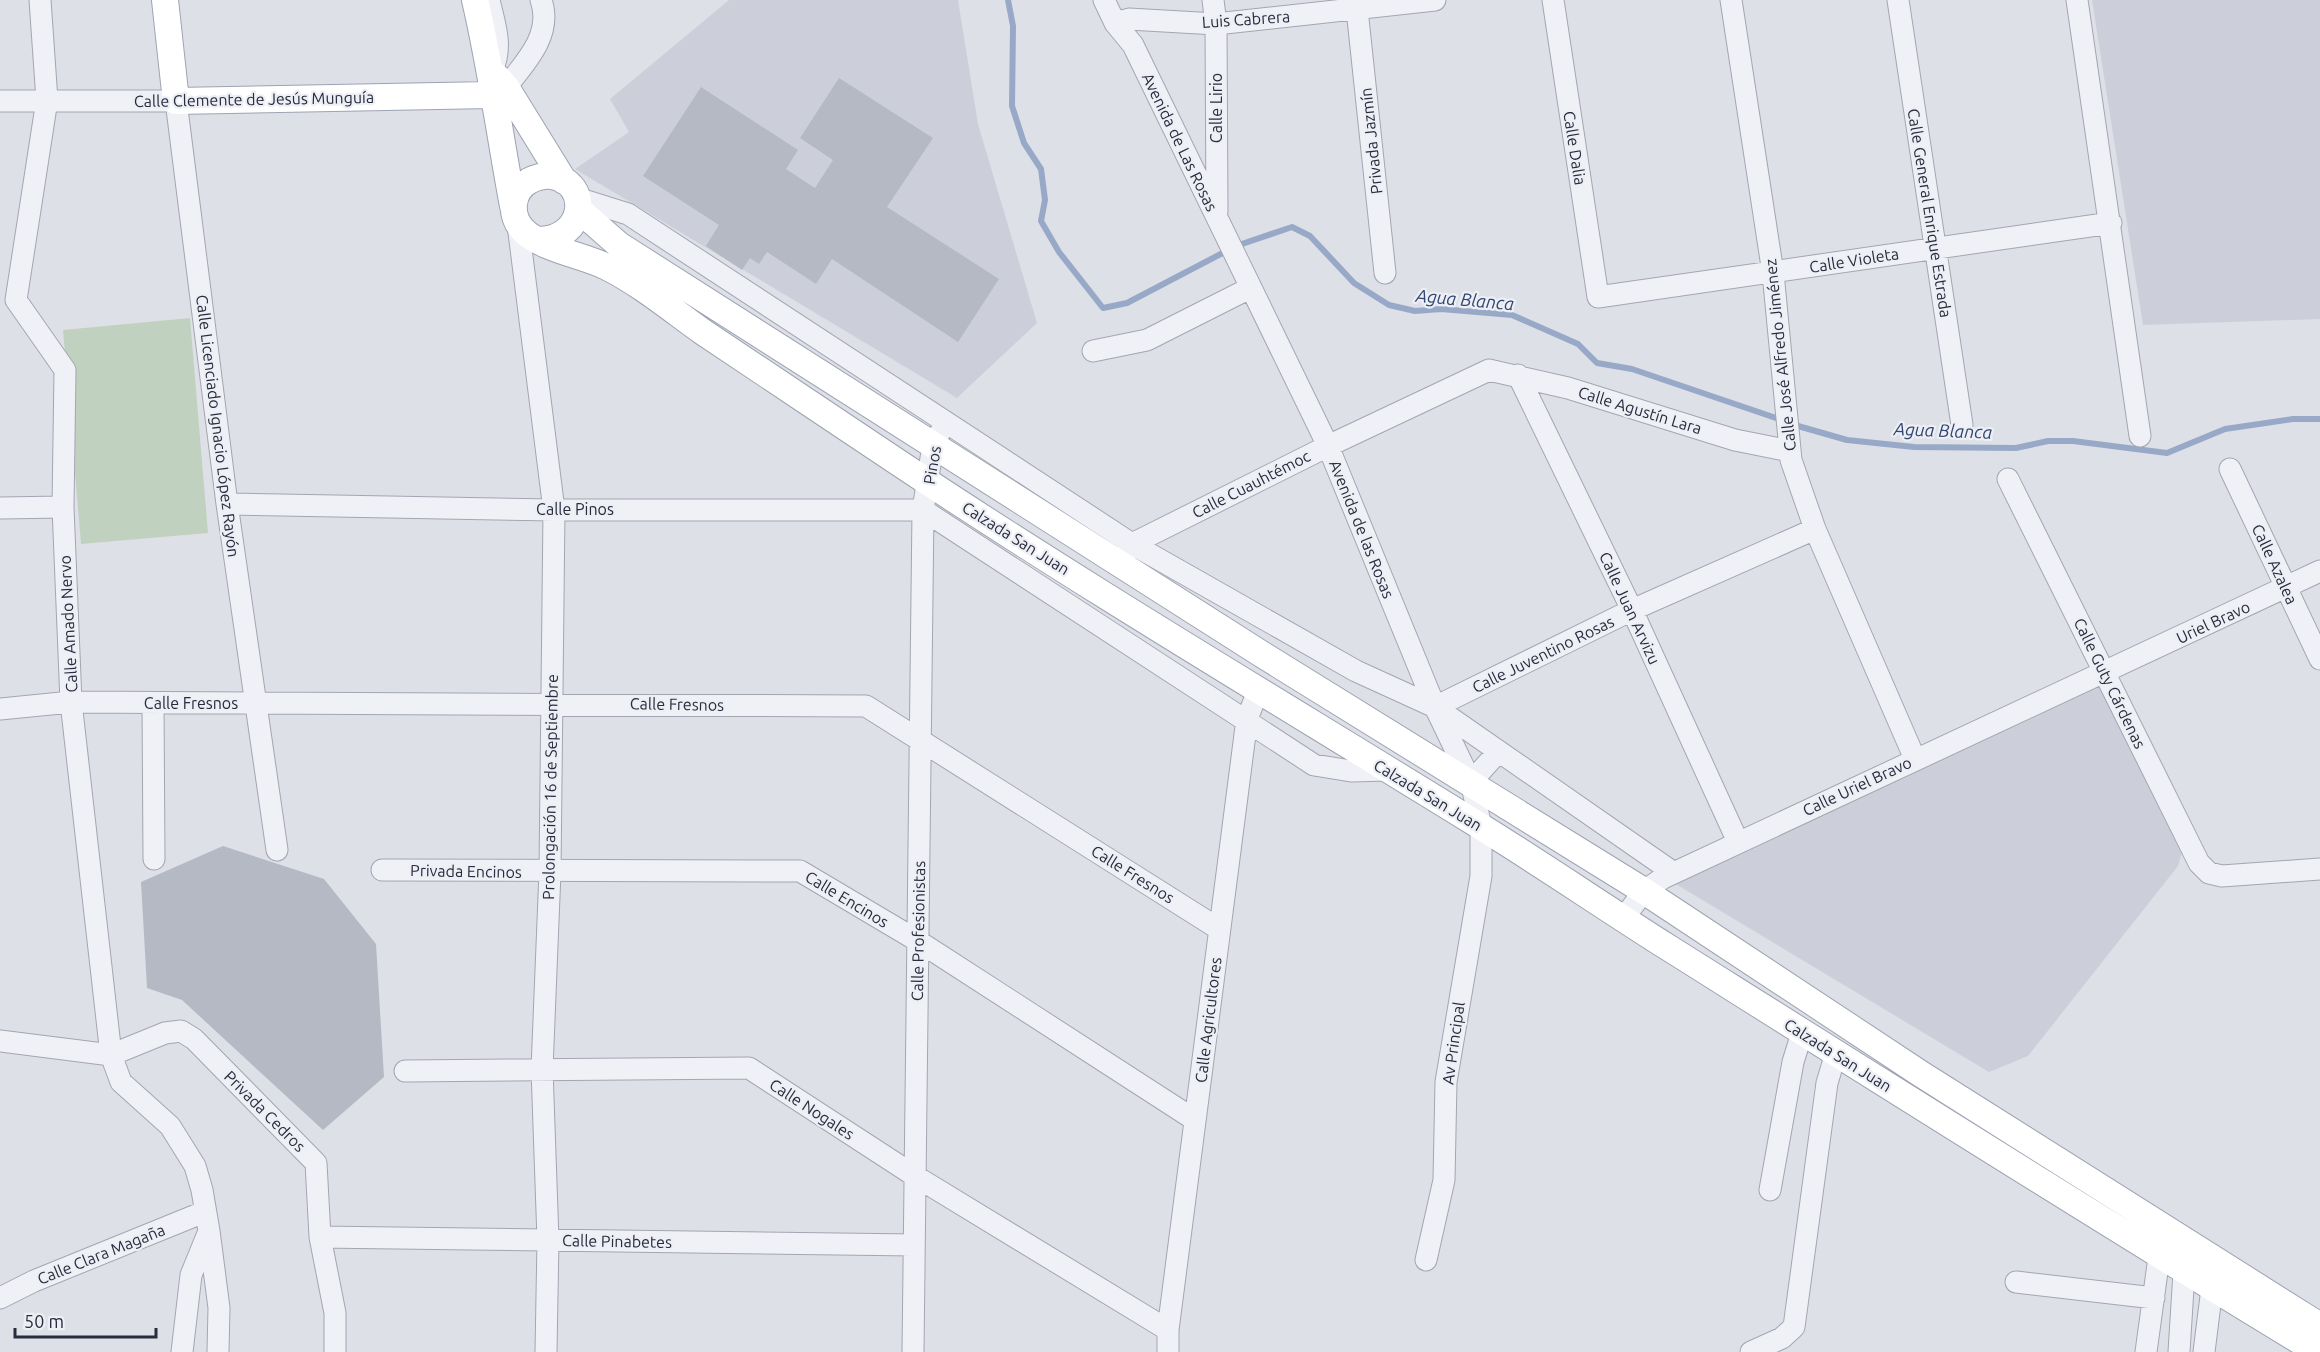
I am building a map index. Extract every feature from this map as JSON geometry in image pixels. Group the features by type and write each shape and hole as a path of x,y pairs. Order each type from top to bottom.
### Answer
{"main road":[{"name":"Calle Licenciado Ignacio López Rayón","path":"165,0 176,100"},
{"path":"475,0 496,84 523,223 552,240 565,234 575,223 573,196 548,175 531,179 519,190 523,223"},
{"name":"Calle Clemente de Jesús Munguía","path":"176,100 496,84"},
{"name":"Calzada San Juan","path":"496,84 573,196 619,245 933,445 1126,553 1263,655 1644,891 1921,1074 2217,1276 2318,1352"},
{"name":"Calzada San Juan","path":"523,223 608,268 929,483 1258,691 1480,826 1623,919 2159,1257 2184,1272 2217,1276 2320,1326"},
{"path":"608,268 619,245"}],"street":[{"name":"Calle Amado Nervo","path":"40,0 47,100 8,300 65,370 63,507 71,702 111,1055 121,1082 170,1126 195,1166 219,1308 218,1352"},
{"path":"489,0 499,40 496,84"},
{"path":"496,84 532,55 545,25 541,0"},
{"path":"1104,0 1122,14"},
{"name":"Calle Lirio","path":"1213,0 1216,24 1217,217"},
{"name":"Luis Cabrera","path":"1122,14 1216,24 1356,4 1435,0"},
{"name":"Calle Dalia","path":"1553,0 1598,297"},
{"name":"Calle José Alfredo Jiménez","path":"1731,0 1773,273 1790,445 1815,529 1916,759"},
{"name":"Calle General Enrique Estrada","path":"1898,0 1962,425"},
{"path":"2077,0 2140,436"},
{"name":"Privada Jazmín","path":"1356,4 1385,273"},
{"name":"Avenida de Las Rosas","path":"1122,14 1133,45 1226,239"},
{"path":"499,40 532,55"},
{"name":"Calle Clemente de Jesús Munguía","path":"0,101 176,100"},
{"name":"Calle Licenciado Ignacio López Rayón","path":"176,100 227,504 277,850"},
{"path":"573,196 628,214 945,421 1126,553 1356,671 1435,707 1674,873"},
{"name":"Prolongación 16 de Septiembre","path":"523,223 554,510 550,872 542,1069 548,1240 546,1352"},
{"name":"Calle Violeta","path":"1598,297 2111,223"},
{"name":"Avenida de las Rosas","path":"1226,239 1328,446 1435,707 1471,782 1480,826"},
{"path":"1093,351 1147,340 1248,282"},
{"name":"Calle Cuauhtémoc","path":"1126,553 1328,446 1489,370"},
{"name":"Calle Agustín Lara","path":"1489,370 1568,388 1735,440 1790,445"},
{"name":"Calle Juan Arvizu","path":"1518,375 1632,610 1738,843"},
{"name":"Pinos","path":"923,510 929,483 933,445 945,421"},
{"name":"Calle Azalea","path":"2230,469 2320,660"},
{"name":"Calle Guty Cárdenas","path":"2008,479 2199,863 2209,873 2222,876 2320,869"},
{"name":"Calle Pinos","path":"227,504 554,510 923,510"},
{"path":"0,508 63,507"},
{"path":"923,510 1314,765 1351,771 1388,770"},
{"name":"Calle Profesionistas","path":"913,1352 923,510"},
{"name":"Calle Juventino Rosas","path":"1435,707 1632,610 1815,529"},
{"name":"Uriel Bravo","path":"2106,673 2320,571"},
{"name":"Calle Uriel Bravo","path":"1623,919 1644,891 1674,873 2106,673"},
{"name":"Calle Agricultores","path":"1168,1352 1168,1330 1247,720 1258,691"},
{"name":"Calle Fresnos","path":"0,709 71,702 866,706 1220,929"},
{"path":"153,703 154,860"},
{"path":"1471,782 1498,752"},
{"name":"Av Principal","path":"1426,1260 1444,1180 1446,1082 1481,876 1480,826"},
{"name":"Privada Encinos","path":"382,870 550,872"},
{"name":"Calle Encinos","path":"550,872 800,871 918,941 1195,1120"},
{"name":"Privada Cedros","path":"111,1055 165,1033 181,1031 194,1039 316,1163 320,1236 335,1313 335,1352"},
{"path":"1770,1190 1793,1062 1802,1032"},
{"path":"0,1041 111,1055"},
{"path":"1751,1352 1782,1338 1794,1327 1827,1083 1836,1053"},
{"name":"Calle Nogales","path":"405,1071 749,1068 915,1176 1168,1330"},
{"path":"182,1352 191,1275 206,1221"},
{"name":"Calle Clara Magaña","path":"0,1298 34,1281 206,1221"},
{"name":"Calle Pinabetes","path":"320,1236 914,1245"},
{"path":"2146,1352 2159,1257"},
{"path":"2179,1352 2184,1272"},
{"path":"2204,1352 2217,1276"},
{"path":"2016,1282 2154,1298"}],"shaded area":[{"path":"729,0 958,0 978,124 1037,323 957,398 575,169 629,132 610,99"},
{"path":"2092,0 2320,0 2320,319 2143,325"},
{"path":"2105,675 2185,842 2178,866 2028,1056 1989,1072 1669,880"}],"green space":[{"path":"190,318 208,533 81,544 63,330"}],"building":[{"path":"839,78 933,138 887,207 999,279 958,342 832,259 816,284 767,252 759,264 750,258 742,270 706,246 719,225 643,176 701,87 798,150 786,169 815,188 833,160 800,138"},
{"path":"223,846 324,879 376,944 384,1077 323,1130 182,1000 147,988 141,882"}],"waterway":[{"name":"Agua Blanca","path":"1008,0 1013,26 1012,106 1024,143 1041,169 1045,200 1041,221 1059,252 1103,308 1127,303 1236,246 1292,227 1310,236 1354,283 1389,305 1415,311 1441,309 1512,315 1578,344 1597,363 1632,369 1782,420"},
{"name":"Agua Blanca","path":"1791,424 1847,440 1914,447 2016,448 2048,441 2073,441 2167,453 2225,429 2293,419 2320,419"}]}
